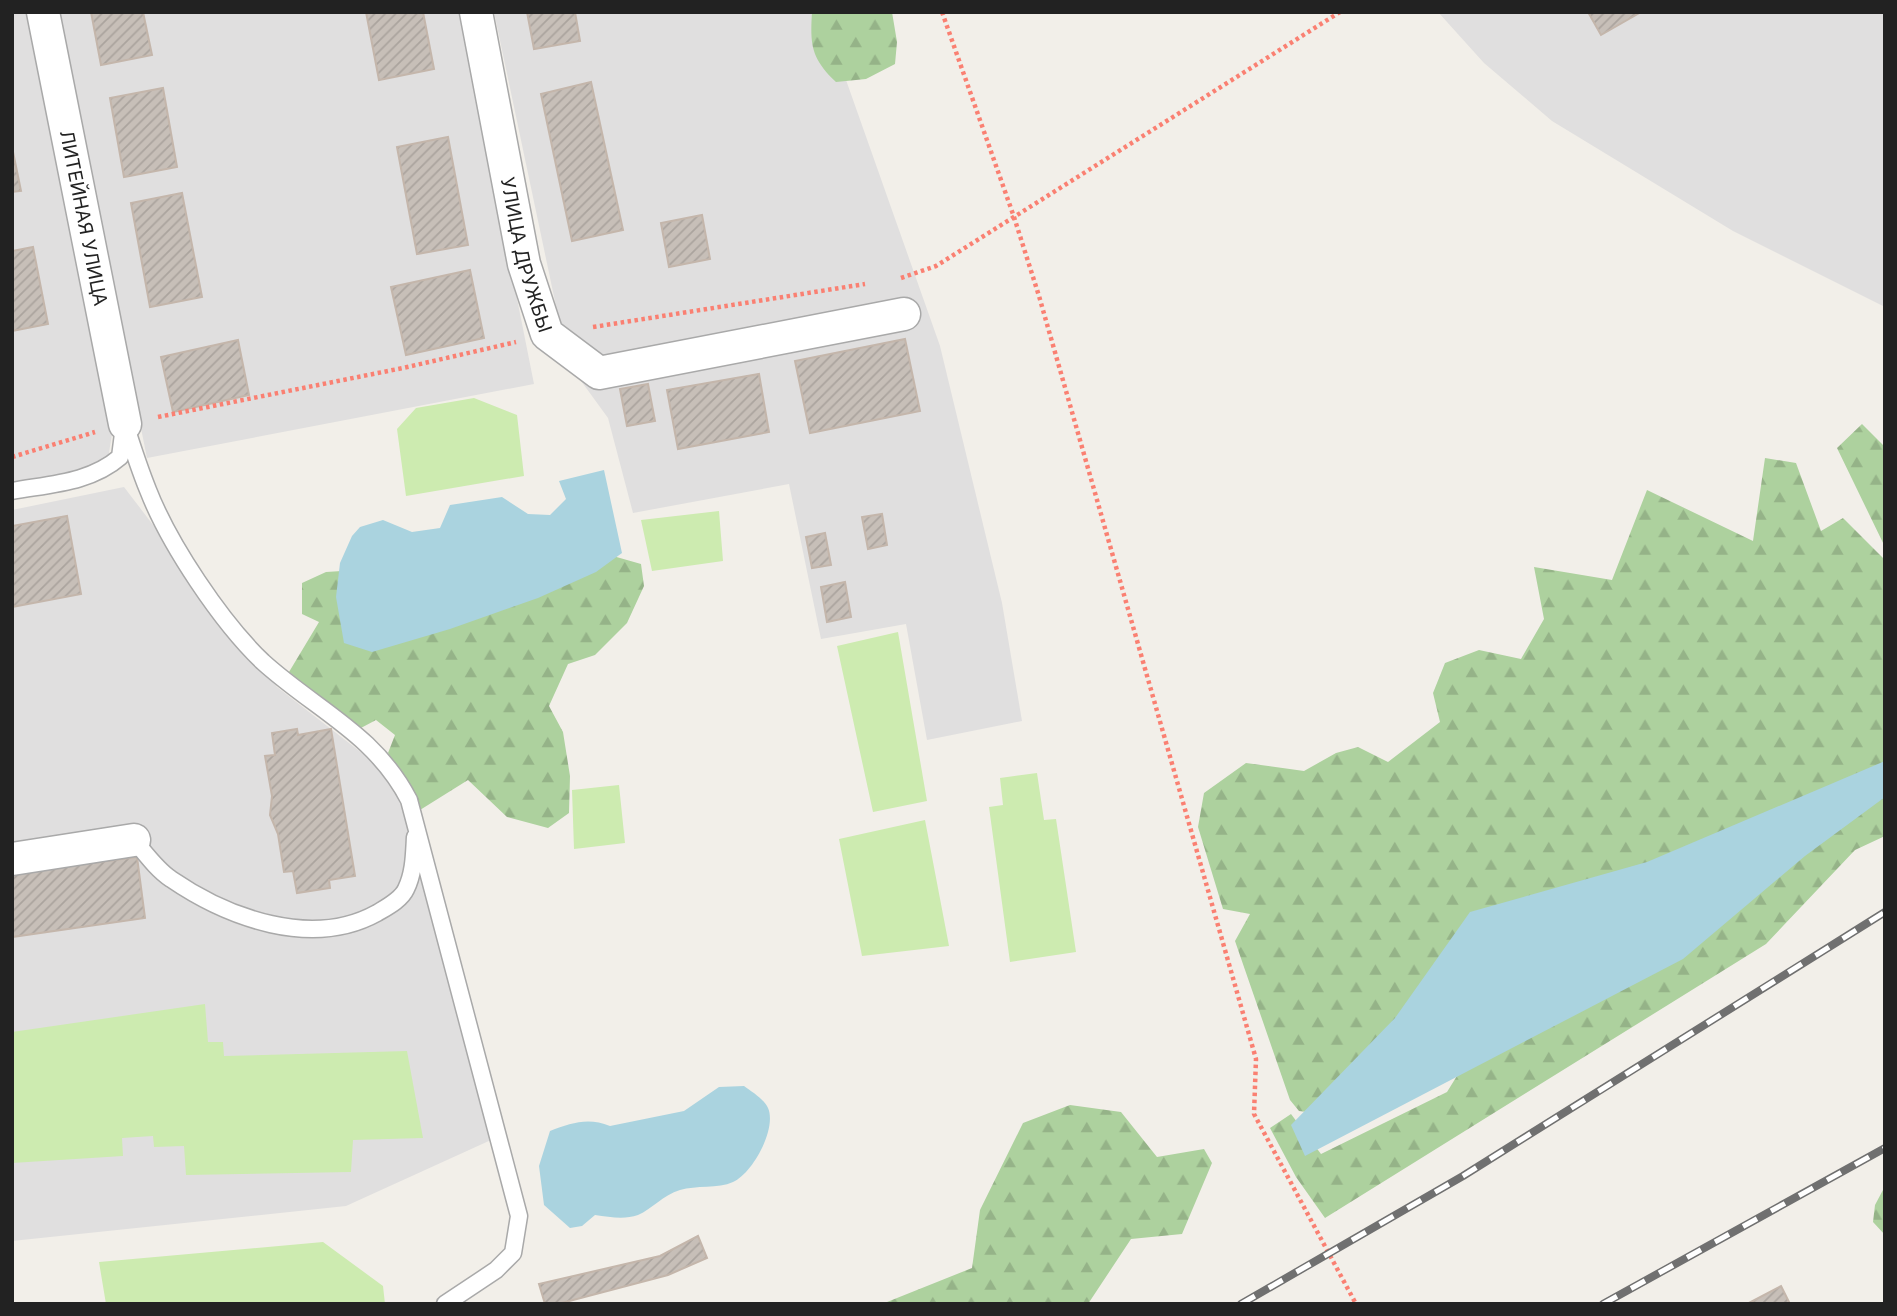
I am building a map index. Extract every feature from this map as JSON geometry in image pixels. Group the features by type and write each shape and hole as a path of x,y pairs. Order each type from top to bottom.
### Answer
{"street":[{"name":"ЛИТЕЙНАЯ УЛИЦА","path":"43,12 125,424"},
{"name":"УЛИЦА ДРУЖБЫ","path":"476,12 524,264 547,334 599,373 904,314"},
{"path":"12,859 134,840"}],"lane":[{"path":"12,491 83,478 108,468 120,457 125,424"},
{"path":"125,424 148,492 169,533 208,595 240,638 263,661 375,750 397,777 410,800 519,1216 513,1254 496,1270 445,1304"},
{"path":"134,840 169,878 212,902 253,919 289,928 336,928 364,920 391,905 405,891 412,869 416,828"}],"path":[{"path":"943,12 1039,296 1256,1059 1254,1114 1356,1304"},
{"path":"896,279 930,269 1340,12"},
{"path":"12,457 125,424 403,368 547,334 869,284"}],"shaded area":[{"path":"12,12 29,12 112,434 108,459 89,468 12,484"},
{"path":"57,12 460,12 534,384 147,458"},
{"path":"494,12 822,12 940,346 1002,603 1022,721 927,740 906,624 821,639 789,484 633,513 608,418 568,363"},
{"path":"1438,12 1885,12 1885,307 1733,231 1552,121 1484,63"},
{"path":"124,487 277,687 367,757 397,794 491,1140 346,1206 12,1241 12,510"}],"green space":[{"path":"812,12 892,12 897,42 895,64 866,79 836,82 821,66 814,50 811,33"},
{"path":"474,398 517,415 524,476 406,496 397,429 416,408"},
{"path":"1862,424 1885,447 1885,547 1837,448"},
{"path":"1765,458 1796,463 1821,531 1843,518 1885,560 1885,836 1855,850 1766,944 1325,1218 1296,1177 1270,1128 1291,1114 1321,1154 1447,1092 1486,1029 1314,1113 1299,1111 1290,1100 1235,941 1250,914 1223,909 1198,827 1204,793 1246,763 1304,771 1336,753 1358,747 1388,762 1440,722 1433,693 1445,663 1479,650 1521,659 1544,619 1534,567 1612,580 1647,490 1753,541"},
{"path":"719,511 723,561 652,571 641,520"},
{"path":"606,554 641,564 644,586 627,623 595,655 568,664 549,706 563,732 570,776 569,813 548,828 507,817 468,780 420,810 388,753 395,735 376,720 359,729 289,672 319,622 302,614 302,583 326,572"},
{"path":"898,632 927,801 873,812 837,646"},
{"path":"1037,773 1044,820 1056,819 1076,952 1010,962 989,807 1003,805 1000,778"},
{"path":"619,785 625,843 574,849 572,790"},
{"path":"925,820 949,946 862,956 839,839"},
{"path":"205,1004 208,1042 223,1042 224,1056 407,1051 423,1138 353,1140 351,1172 186,1175 184,1146 154,1147 153,1136 122,1138 123,1156 12,1163 12,1032"},
{"path":"1070,1105 1121,1112 1157,1157 1204,1149 1212,1163 1182,1234 1131,1239 1088,1304 882,1304 972,1268 980,1210 1023,1123"},
{"path":"1884,1188 1885,1235 1873,1222 1875,1205"},
{"path":"323,1242 383,1286 385,1304 106,1304 99,1262"}],"water":[{"path":"604,470 622,553 596,572 538,598 450,629 372,652 344,643 336,597 340,563 352,536 360,527 383,520 412,532 440,528 450,505 502,497 528,514 550,515 566,499 559,481"},
{"path":"1885,761 1885,797 1805,856 1683,959 1305,1156 1291,1125 1395,1018 1470,912 1647,862"},
{"path":"744,1086 768,1108 769,1127 755,1160 741,1177 733,1182 680,1190 633,1217 595,1215 582,1226 570,1228 544,1205 539,1166 550,1131 580,1122 610,1126 684,1111 719,1087"}],"building":[{"path":"91,12 143,12 152,55 101,65"},
{"path":"366,12 423,12 434,69 379,80"},
{"path":"527,12 575,12 580,41 534,49"},
{"path":"1588,12 1641,12 1601,35"},
{"path":"591,82 623,230 572,241 541,94"},
{"path":"163,88 177,167 124,177 110,98"},
{"path":"448,137 468,245 417,254 397,147"},
{"path":"12,147 21,191 12,192"},
{"path":"182,193 202,297 150,307 131,203"},
{"path":"702,215 710,259 669,267 661,223"},
{"path":"33,247 48,324 12,331 12,251"},
{"path":"470,270 484,338 406,355 391,287"},
{"path":"905,339 920,411 810,433 795,361"},
{"path":"238,340 249,395 173,412 161,357"},
{"path":"759,374 769,432 678,449 667,390"},
{"path":"648,384 655,421 627,426 620,389"},
{"path":"882,514 887,545 868,549 862,517"},
{"path":"67,516 81,594 12,607 12,526"},
{"path":"825,533 831,565 812,568 806,537"},
{"path":"845,582 851,617 827,622 821,587"},
{"path":"297,729 298,735 331,729 355,876 329,880 330,888 297,893 293,871 284,872 278,834 270,815 272,796 265,756 275,755 272,733"},
{"path":"137,857 145,918 12,937 12,874"},
{"path":"698,1236 707,1258 668,1275 558,1304 545,1304 539,1284 660,1256"},
{"path":"1781,1286 1790,1304 1747,1304"}],"railway":[{"path":"1241,1304 1463,1176 1885,912"},
{"path":"1603,1304 1885,1148"}]}
